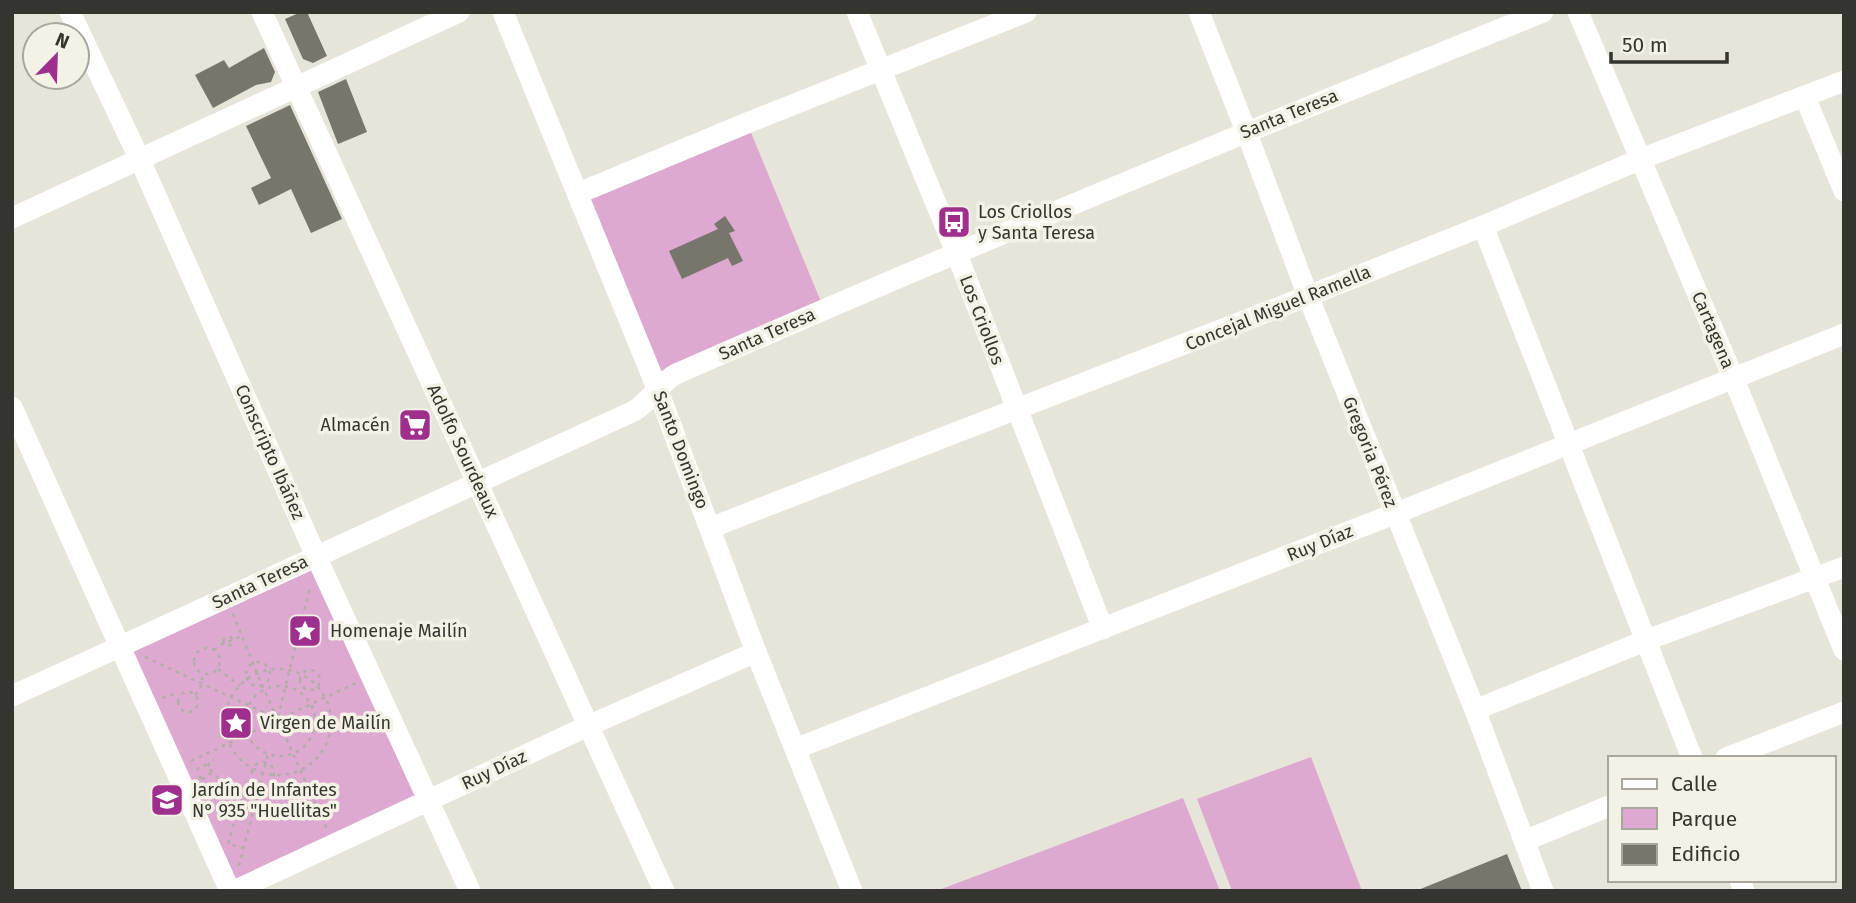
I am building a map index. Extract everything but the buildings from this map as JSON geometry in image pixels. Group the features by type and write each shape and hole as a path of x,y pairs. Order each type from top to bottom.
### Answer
{"street":[{"name":"Conscripto Ibáñez","path":"70,12 140,160 316,556 470,891"},
{"name":"Adolfo Sourdeaux","path":"262,12 664,891"},
{"path":"12,218 460,12"},
{"name":"Santo Domingo","path":"503,12 657,388 756,652 852,891"},
{"name":"Los Criollos","path":"857,12 956,252 1103,629"},
{"path":"579,193 1026,12"},
{"name":"Gregoria Pérez","path":"1199,12 1394,514 1475,710 1543,891"},
{"name":"Santa Teresa","path":"12,696 634,411 644,405 657,388 676,374 956,252 1246,131 1543,12"},
{"name":"Cartagena","path":"1578,12 1733,377 1844,650"},
{"name":"Concejal Miguel Ramella","path":"710,528 1308,296 1641,159 1844,81"},
{"path":"1805,97 1844,191"},
{"path":"1483,226 1691,756"},
{"name":"Ruy Díaz","path":"795,749 1844,334"},
{"path":"12,407 175,768 234,884"},
{"path":"1475,710 1647,639 1844,567"},
{"name":"Ruy Díaz","path":"234,884 334,844 590,725 756,652"},
{"path":"1731,756 1844,712"},
{"path":"1524,842 1608,806"}],"path":[{"path":"278,719 316,556"},
{"path":"226,598 264,690 334,844"},
{"path":"215,650 242,636"},
{"path":"121,646 278,719"},
{"path":"203,648 215,650 220,657 217,668 204,673 195,665 196,653 203,648"},
{"path":"262,663 269,670 269,679 262,685 254,685 247,680 247,670 253,664 262,663"},
{"path":"217,668 240,686"},
{"path":"269,670 289,670 301,674 318,686 331,716 331,734 324,750 313,763 301,770 281,775 263,773 238,757 229,742 225,720 227,707 240,686 258,673 269,670"},
{"path":"309,670 316,671 320,680 318,686 312,690 303,687 301,674 309,670"},
{"path":"195,695 199,692 204,673"},
{"path":"175,768 371,676"},
{"path":"285,686 304,695 311,704 315,727 311,738 293,753 285,756 268,754 252,742 248,734 245,724 248,706 264,690 285,686"},
{"path":"187,692 195,695 197,706 193,711 187,712 178,705 180,696 187,692"},
{"path":"156,703 164,697 175,694 180,696"},
{"path":"234,884 268,754"},
{"path":"253,768 258,763 266,762 273,768 275,775"},
{"path":"202,779 208,778 210,765 202,765 197,770 208,793"},
{"path":"253,768 254,778 261,784 269,783 275,775"},
{"path":"211,772 217,774"},
{"path":"244,848 228,844 242,797 256,801"}],"green space":[{"path":"747,123 824,309 657,388 579,193"},
{"path":"316,557 429,800 234,891 121,646"},
{"path":"1311,757 1362,891 1232,891 1197,799"},
{"path":"1183,798 1220,891 936,891"}],"place":[{"name":"Los Criollos y Santa Teresa","path":"954,222"},
{"name":"Almacén","path":"415,425"},
{"name":"Homenaje Mailín","path":"305,631"},
{"name":"Virgen de Mailín","path":"236,723"},
{"name":"Jardín de Infantes N° 935 \"Huellitas\"","path":"167,800"}]}
